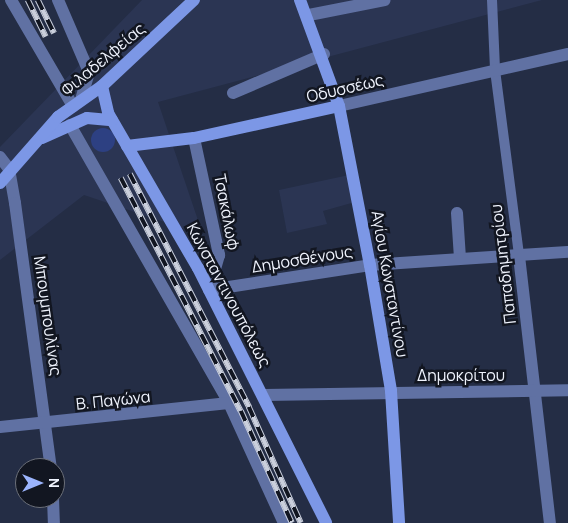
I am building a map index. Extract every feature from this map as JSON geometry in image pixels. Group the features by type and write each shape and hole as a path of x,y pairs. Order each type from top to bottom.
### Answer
{"main road":[{"name":"Φιλαδελφείας","path":"0,183 3,163 33,142 77,103 102,86 194,0"},
{"name":"Αγίου Κωνσταντίνου","path":"300,0 309,15 324,54 339,106 370,265 391,391 399,523"},
{"name":"Κωνσταντινουπόλεως","path":"102,86 112,120 209,290 264,395 326,523"},
{"name":"Οδυσσέως","path":"127,146 194,138 339,106"},
{"name":"Φιλαδελφείας","path":"33,142 87,118 112,120"}],"street":[{"path":"12,0 77,103"},
{"path":"58,0 89,72 77,103"},
{"path":"309,15 385,0"},
{"name":"Παπαδημητρίου","path":"492,0 495,70 550,523"},
{"path":"233,93 324,54"},
{"name":"Οδυσσέως","path":"339,106 568,54"},
{"path":"70,125 229,403 284,523"},
{"name":"Τσακάλωφ","path":"194,138 220,255 209,290"},
{"name":"Μπουμπουλίνας","path":"3,163 47,423 50,458"},
{"path":"457,213 460,258"},
{"name":"Δημοσθένους","path":"209,290 370,265 568,252"},
{"name":"Δημοκρίτου","path":"264,395 391,391 568,390"},
{"name":"Β. Παγώνα","path":"0,427 229,403"},
{"path":"53,508 54,523"}],"shaded area":[{"path":"142,0 542,0 158,102 203,235 84,195 0,260 0,147"},
{"path":"103,128 112,131 115,140 112,149 103,152 94,149 91,140 94,131"},
{"path":"349,175 355,202 323,211 327,224 287,233 279,190"}],"railway":[{"path":"28,0 46,37"},
{"path":"38,0 54,33"},
{"path":"130,174 249,407 301,523"},
{"path":"121,178 241,411 292,523"}]}
